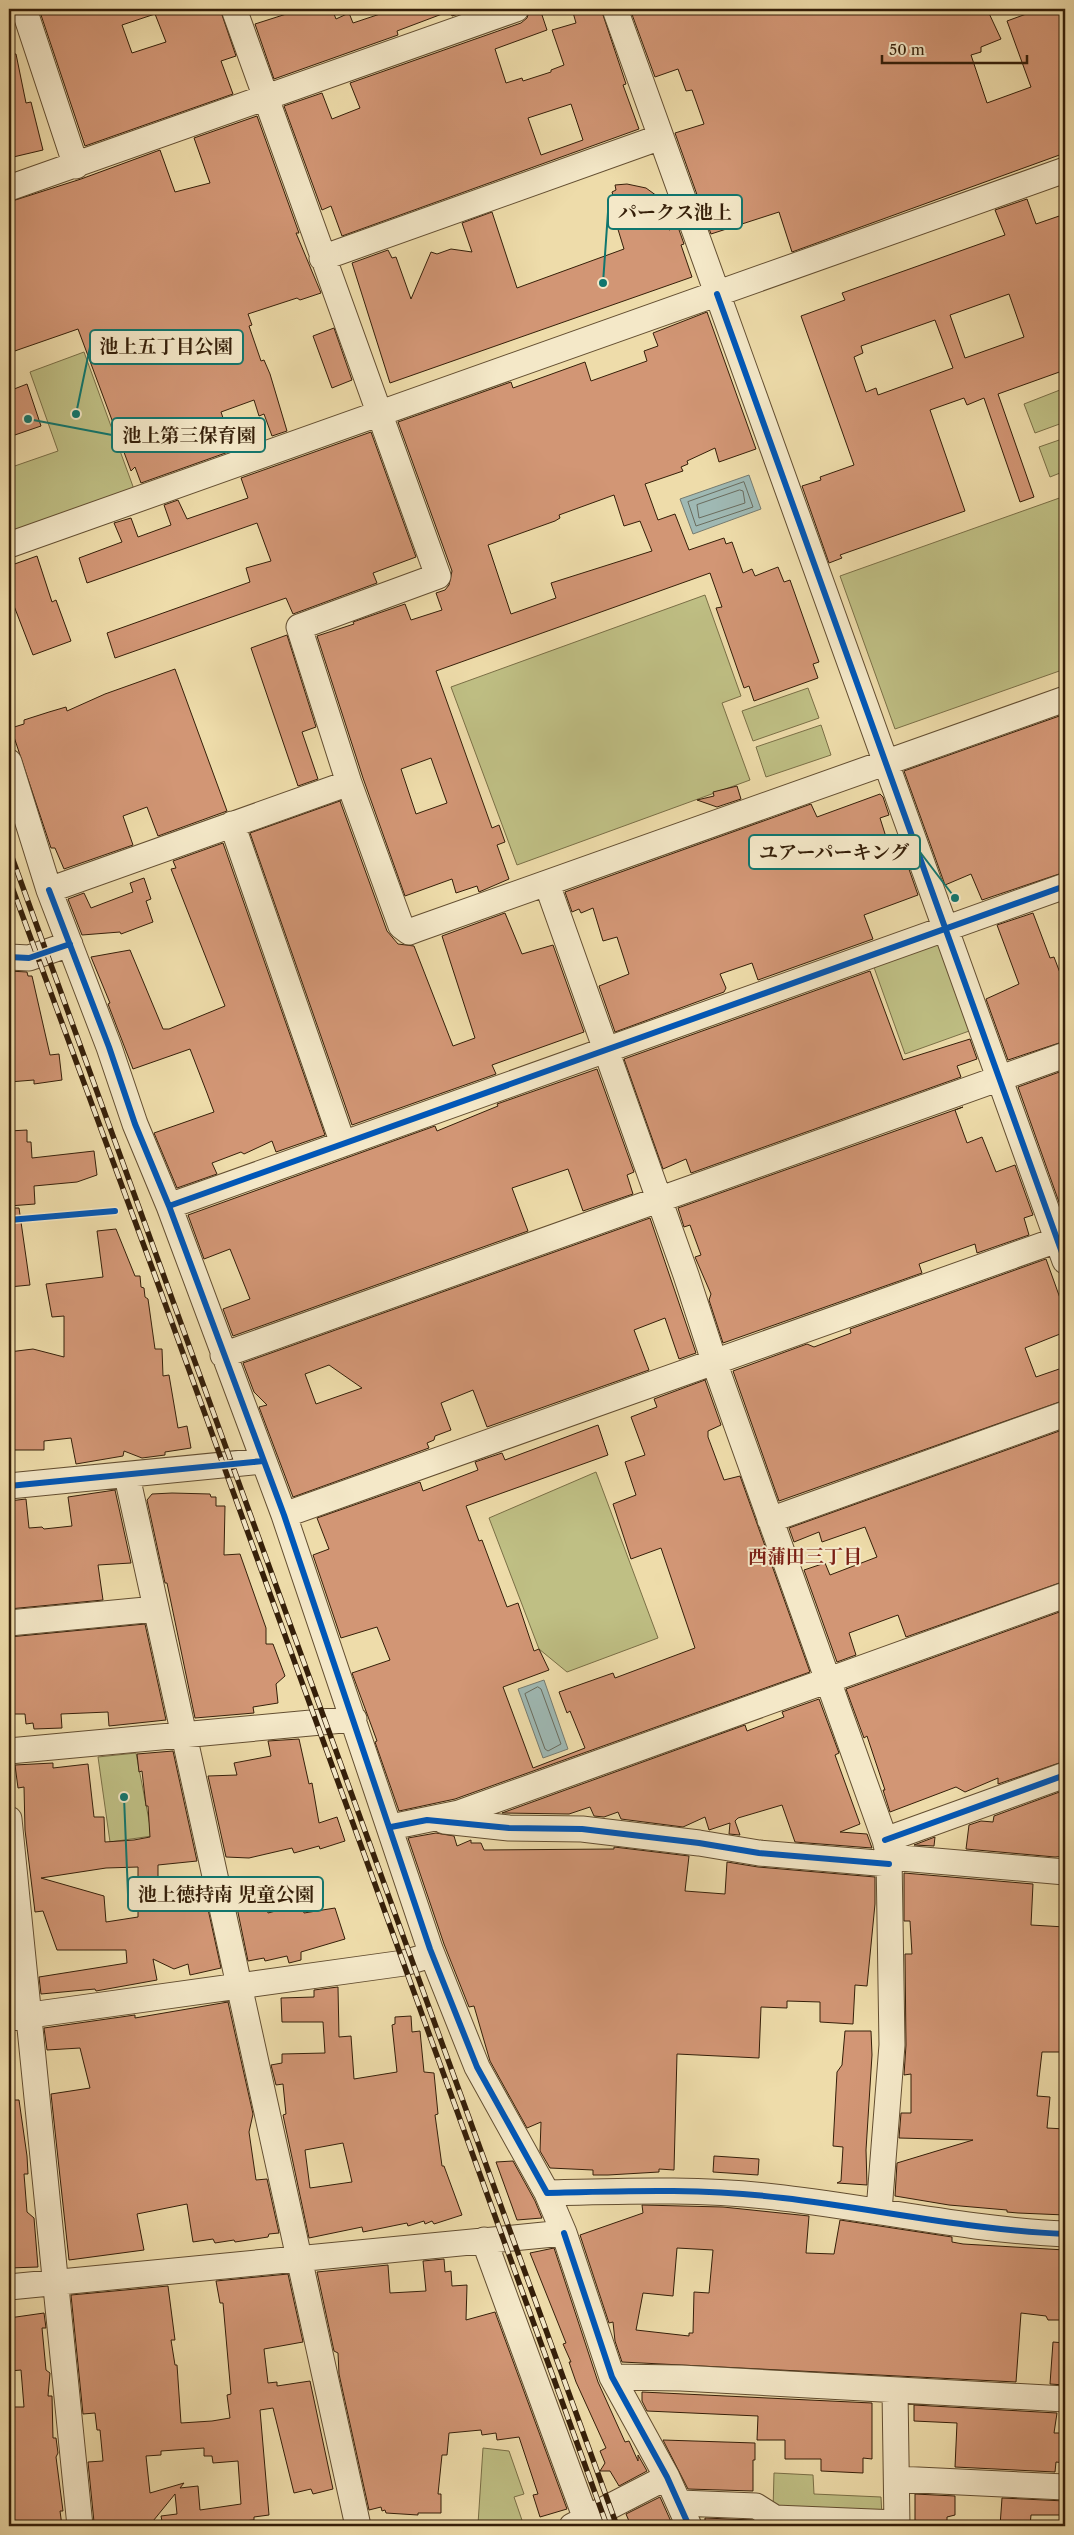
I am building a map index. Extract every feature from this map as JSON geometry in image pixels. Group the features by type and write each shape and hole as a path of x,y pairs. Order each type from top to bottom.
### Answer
{"street":[{"path":"24,9 76,166"},
{"path":"234,9 438,576 299,627 349,783 400,926 409,932 1065,699"},
{"path":"9,188 76,166 516,9"},
{"path":"284,1515 714,1360 1062,1247 999,1079 615,9"},
{"path":"322,258 661,137"},
{"path":"9,545 1065,170"},
{"path":"9,762 49,890 109,1047 135,1124 169,1206 284,1515 430,1949 477,2067 547,2193 564,2233 612,2377 667,2477 689,2526"},
{"path":"49,890 349,783"},
{"path":"232,824 343,1144"},
{"path":"546,884 659,1199 888,1854 892,2045 879,2211"},
{"path":"169,1206 1065,886"},
{"path":"9,957 29,958 70,944"},
{"path":"224,1355 1065,1055"},
{"path":"770,1520 1065,1414"},
{"path":"9,1486 127,1476 263,1461"},
{"path":"127,1476 358,2526"},
{"path":"390,1827 459,1813 1065,1596"},
{"path":"9,1623 156,1609"},
{"path":"9,1751 354,1719"},
{"path":"888,1854 1065,1775"},
{"path":"9,1819 19,2017 55,2283 80,2526"},
{"path":"427,1820 509,1828 582,1829 699,1843 760,1853 888,1854 1065,1872"},
{"path":"19,2017 394,1964 421,1958"},
{"path":"547,2193 700,2191 782,2198 879,2211 995,2230 1065,2234"},
{"path":"9,2288 564,2233"},
{"path":"484,2240 579,2522 667,2477"},
{"path":"612,2377 682,2378 895,2391 1065,2398"},
{"path":"680,2503 756,2506 774,2518 897,2525 895,2391"},
{"path":"896,2478 1065,2487"}],"green space":[{"path":"84,352 135,492 9,537 9,468 58,451 30,372"},
{"path":"1065,388 1065,422 1035,433 1024,404"},
{"path":"1065,438 1065,471 1050,477 1039,447"},
{"path":"1065,496 1065,669 895,729 840,576"},
{"path":"705,595 741,696 722,703 750,780 517,865 451,687"},
{"path":"808,688 819,718 753,741 742,711"},
{"path":"821,725 831,755 766,777 756,747"},
{"path":"939,935 972,1030 905,1054 871,959"},
{"path":"596,1472 658,1638 567,1672 539,1649 489,1518"},
{"path":"136,1753 152,1836 110,1842 98,1757"},
{"path":"483,2448 509,2451 524,2494 514,2497 524,2526 478,2524"},
{"path":"774,2473 813,2475 814,2494 881,2497 882,2517 773,2510"}],"water":[{"path":"749,475 761,509 693,534 680,499"},
{"path":"544,1680 568,1749 543,1758 518,1689"}],"building":[{"path":"39,9 220,9 236,56 221,61 233,94 85,146","holes":["155,14 166,42 132,53 122,25"]},
{"path":"302,9 332,9 336,19 349,13 353,23 395,9 474,9 452,16 450,11 397,31 398,35 274,79 255,24"},
{"path":"530,9 540,9 547,30 495,49 506,83 522,78 523,81 551,72 551,70 564,65 552,30 576,23 572,9 601,9 626,84 623,85 639,129 342,236 331,206 322,210 284,106 322,93 332,119 360,108 350,83 521,23 527,18","holes":["571,104 583,140 541,155 528,118"]},
{"path":"630,9 987,9 1001,39 981,47 981,52 971,55 987,103 1031,87 1007,21 1040,9 1065,9 1065,153 792,252 779,212 711,234 675,133 704,124 692,90 686,91 678,69 655,77"},
{"path":"9,54 16,54 26,103 31,102 43,150 9,158"},
{"path":"257,116 299,233 296,233 321,293 300,300 297,298 248,314 252,325 249,326 261,361 264,360 270,374 287,431 272,436 264,414 259,416 254,400 221,412 234,450 141,483 135,467 131,471 78,329 9,353 9,202 81,179 160,150 175,192 210,183 194,138"},
{"path":"627,184 646,188 657,196 669,230 678,227 684,244 681,245 692,277 390,383 352,263 388,250 392,258 396,257 411,299 431,252 437,254 451,249 472,252 462,223 492,212 517,288 624,249 612,210 617,209 612,192 616,190 615,185"},
{"path":"1027,199 1036,224 1065,214 1065,370 998,394 1034,497 1020,502 984,398 967,405 964,398 930,410 965,511 840,555 842,558 829,563 802,486 821,480 820,477 854,465 801,316 845,300 842,293 1005,235 995,210","holes":["1009,294 1024,337 965,358 950,315","935,320 953,368 878,395 876,388 866,392 854,357 863,353 861,346"]},
{"path":"707,312 756,449 719,462 715,448 687,461 688,464 681,467 683,471 645,484 658,520 675,514 689,550 724,538 726,544 732,542 743,573 752,569 755,576 778,567 784,582 790,580 819,662 813,664 818,678 754,701 749,686 744,688 716,608 722,607 710,573 436,671 492,828 499,825 505,842 497,845 509,879 479,892 477,886 456,893 452,879 405,896 363,778 317,636 405,604 411,620 442,610 436,593 445,590 449,585 452,571 398,422 511,382 513,388 585,362 591,381 647,361 644,351 658,346 653,333","holes":["614,495 624,526 640,521 652,551 551,583 556,598 511,614 488,545 555,521 560,518 559,515","431,758 447,803 416,814 401,769"]},
{"path":"334,328 352,380 332,388 313,336"},
{"path":"27,384 41,426 9,437 9,391"},
{"path":"371,432 416,557 373,573 377,583 293,614 286,598 115,658 107,633 250,582 246,568 271,561 257,523 87,583 79,558 122,542 114,523 131,518 138,537 171,525 164,505 178,500 187,519 248,498 241,478"},
{"path":"37,556 52,602 56,600 71,641 33,655 14,606 9,608 9,566"},
{"path":"287,635 316,727 302,732 318,779 298,786 251,648"},
{"path":"175,669 227,811 158,836 147,807 123,816 133,845 64,869 55,848 51,848 11,728 24,724 24,720 66,707 67,711 105,694"},
{"path":"1065,714 1065,872 982,900 971,874 945,885 904,771"},
{"path":"737,786 741,799 717,807 697,800 714,796 713,792"},
{"path":"880,794 883,797 889,815 880,818 893,859 904,855 918,895 864,915 873,939 758,980 752,963 720,974 726,988 724,992 615,1032 599,986 629,974 617,937 603,941 593,908 581,913 579,909 572,912 565,892 811,804 817,817"},
{"path":"340,801 387,931 398,944 414,946 453,1046 475,1038 442,936 505,913 522,954 553,945 584,1032 492,1065 496,1074 352,1125 250,833"},
{"path":"223,843 325,1135 276,1152 272,1141 244,1154 241,1152 212,1163 217,1174 177,1188 154,1133 214,1112 207,1093 190,1049 133,1069 108,1004 110,1003 91,957 130,950 163,1029 169,1029 225,1006 171,869 176,868 173,861"},
{"path":"144,878 151,899 146,901 153,922 121,934 120,932 82,935 68,899 84,893 91,908 133,892 130,883"},
{"path":"1033,913 1050,958 1054,957 1065,986 1065,1041 1008,1060 986,999 1019,984 997,925"},
{"path":"9,971 27,972 28,976 32,976 50,1055 59,1054 62,1080 34,1084 34,1080 9,1082"},
{"path":"870,971 903,1060 970,1039 977,1059 957,1066 961,1077 691,1173 686,1159 663,1169 624,1059"},
{"path":"597,1069 634,1172 627,1175 633,1194 583,1211 568,1169 512,1188 528,1231 233,1336 223,1309 250,1299 230,1249 204,1259 188,1215 435,1126 437,1131 498,1106 497,1104"},
{"path":"1065,1070 1065,1219 1018,1087"},
{"path":"963,1107 955,1110 967,1143 982,1137 996,1172 1015,1165 1033,1215 1024,1218 1029,1235 977,1253 975,1244 919,1264 922,1273 723,1343 709,1300 711,1294 695,1257 701,1255 690,1225 684,1227 678,1208"},
{"path":"27,1130 27,1142 31,1142 32,1158 94,1151 97,1175 77,1182 34,1186 35,1204 9,1206 9,1131"},
{"path":"9,1208 19,1208 30,1285 9,1287"},
{"path":"650,1218 696,1353 679,1359 665,1318 634,1330 649,1370 487,1427 473,1390 441,1403 451,1430 435,1436 434,1440 427,1443 429,1448 293,1497 259,1407 267,1405 254,1392 243,1363","holes":["329,1365 362,1388 316,1404 305,1374"]},
{"path":"116,1229 135,1276 140,1276 141,1287 144,1288 145,1297 148,1299 155,1349 162,1349 163,1376 169,1375 178,1428 187,1426 191,1448 165,1452 165,1455 142,1458 124,1451 123,1456 76,1464 71,1438 44,1441 44,1450 9,1450 9,1352 33,1349 64,1357 64,1316 52,1317 46,1284 103,1277 97,1231"},
{"path":"1046,1259 1065,1312 1065,1332 1025,1348 1036,1377 1065,1367 1065,1400 779,1501 733,1371 807,1344 814,1347 851,1333 850,1329"},
{"path":"705,1380 721,1425 708,1431 708,1437 724,1480 740,1476 810,1672 455,1799 399,1811 375,1742 377,1741 352,1673 390,1660 377,1627 341,1638 313,1555 329,1549 317,1518 420,1482 423,1491 478,1470 475,1462 502,1453 505,1460 598,1425 608,1455 466,1506 479,1541 482,1540 507,1607 518,1603 534,1651 539,1649 549,1670 503,1687 533,1768 585,1748 570,1711 567,1713 559,1692 613,1673 615,1678 695,1648 661,1548 631,1559 613,1504 636,1495 625,1462 645,1455 631,1417 657,1407 654,1399"},
{"path":"1065,1429 1065,1581 906,1637 898,1615 849,1633 856,1655 837,1662 804,1570 825,1563 830,1575 877,1557 865,1527 822,1542 819,1532 794,1542 789,1528"},
{"path":"115,1490 131,1563 98,1565 103,1600 9,1609 9,1501 26,1499 29,1528 42,1527 44,1529 72,1526 68,1497"},
{"path":"152,1494 210,1494 211,1497 216,1497 216,1506 225,1506 224,1555 240,1554 266,1628 266,1644 273,1644 285,1676 276,1684 278,1703 253,1707 254,1713 195,1718 167,1583 165,1583 147,1500"},
{"path":"1065,1610 1065,1761 998,1784 998,1778 965,1792 956,1787 890,1812 883,1790 885,1790 867,1736 864,1738 846,1689"},
{"path":"145,1624 166,1720 109,1726 108,1712 61,1714 62,1728 34,1729 33,1723 26,1724 25,1714 11,1714 9,1637"},
{"path":"819,1699 839,1753 835,1755 860,1824 840,1832 867,1834 872,1848 795,1842 782,1805 738,1818 735,1821 740,1835 729,1834 730,1823 709,1830 705,1817 683,1827 621,1819 618,1812 604,1817 594,1816 590,1807 569,1814 502,1813 745,1725 747,1731 784,1717 782,1712"},
{"path":"299,1739 309,1784 312,1783 319,1823 337,1817 345,1841 320,1849 319,1846 294,1853 292,1848 249,1858 226,1857 208,1776 237,1775 234,1763 271,1756 268,1741"},
{"path":"173,1751 197,1861 158,1865 158,1888 173,1894 204,1891 221,1968 190,1975 188,1964 174,1969 153,1959 157,1980 96,1991 95,1989 41,1994 39,1977 127,1963 126,1950 57,1950 43,1911 35,1912 25,1830 24,1787 18,1788 15,1765 53,1763 53,1768 88,1764 94,1817 104,1817 105,1842 134,1840 150,1837 148,1806 146,1806 142,1771 139,1772 137,1754","holes":["138,1867 138,1917 106,1922 104,1896 41,1878 106,1868"]},
{"path":"1065,1790 1065,1856 1055,1857 966,1849 969,1825 981,1821 993,1822 994,1816"},
{"path":"436,1833 454,1836 457,1846 471,1840 471,1843 481,1843 484,1850 614,1849 614,1847 689,1856 685,1891 725,1894 727,1862 758,1867 875,1877 875,1904 867,1986 855,1985 853,2024 820,2022 820,2002 787,2001 787,2008 761,2007 759,2058 677,2054 674,2170 659,2169 659,2172 593,2175 593,2170 550,2168 540,2151 541,2122 527,2128 490,2061 474,2006 469,2007 444,1944 408,1838"},
{"path":"935,1837 934,1846 914,1845"},
{"path":"904,1873 1033,1884 1031,1925 1065,1927 1064,2052 1042,2052 1037,2096 1050,2097 1047,2128 1065,2129 1065,2215 1007,2212 1007,2210 949,2205 895,2196 897,2163 973,2140 899,2138 901,2113 911,2113 911,2074 904,2075 906,2045 905,1954 912,1954 910,1921 904,1921"},
{"path":"263,1892 268,1913 302,1904 304,1913 335,1908 345,1939 301,1952 301,1960 289,1963 287,1956 265,1961 264,1958 248,1961 235,1898"},
{"path":"338,1987 339,2037 351,2036 354,2079 397,2072 392,2025 395,2024 395,2017 411,2016 412,2032 420,2031 424,2072 434,2073 438,2114 435,2115 442,2166 444,2166 462,2215 434,2224 432,2221 425,2224 424,2221 408,2226 407,2223 363,2232 362,2227 309,2238 283,2115 286,2114 283,2084 276,2085 271,2065 282,2063 282,2054 325,2053 323,2022 282,2022 281,1998 314,1997 314,1990","holes":["343,2143 352,2182 310,2188 305,2150"]},
{"path":"228,2002 253,2114 249,2132 256,2180 267,2179 279,2233 269,2234 268,2237 235,2242 234,2240 215,2243 213,2239 193,2242 187,2204 137,2214 144,2250 69,2260 51,2094 90,2088 80,2048 47,2050 44,2028 135,2015 135,2018"},
{"path":"845,2031 871,2031 872,2055 866,2150 867,2185 837,2183 841,2181 843,2147 833,2146 837,2072 842,2065"},
{"path":"9,2100 19,2100 27,2156 28,2174 24,2174 27,2212 34,2218 38,2267 9,2268"},
{"path":"714,2156 759,2159 758,2175 713,2172"},
{"path":"513,2161 542,2218 517,2220 496,2162"},
{"path":"642,2205 723,2207 809,2216 806,2253 834,2254 840,2220 952,2237 952,2242 963,2244 1065,2250 1065,2320 1048,2320 1046,2316 1021,2313 1016,2382 622,2362 615,2341 613,2322 609,2323 580,2235 643,2213","holes":["677,2248 713,2250 709,2293 694,2292 693,2333 689,2333 689,2336 636,2330 643,2293 673,2296"]},
{"path":"554,2248 598,2382 625,2442 629,2441 638,2461 638,2455 647,2471 619,2486 610,2471 600,2471 605,2463 600,2451 606,2448 576,2382 569,2362 571,2362 563,2344 566,2343 530,2253"},
{"path":"444,2259 445,2272 451,2271 452,2286 467,2285 466,2320 495,2312 567,2509 540,2517 533,2495 538,2494 519,2437 497,2440 496,2433 482,2435 481,2430 449,2433 447,2455 442,2455 438,2494 441,2494 441,2513 418,2513 418,2515 386,2513 385,2510 382,2511 381,2507 369,2510 339,2374 338,2353 334,2351 317,2272 388,2265 390,2293 426,2291 423,2261"},
{"path":"288,2274 303,2342 264,2349 268,2383 277,2382 277,2386 310,2381 333,2489 313,2494 311,2489 294,2493 273,2408 260,2410 269,2515 254,2517 254,2520 190,2526 163,2526 161,2516 177,2514 175,2494 149,2526 118,2526 118,2524 111,2524 109,2521 94,2522 88,2462 103,2461 100,2430 97,2430 95,2413 83,2414 71,2295 168,2286 175,2340 171,2340 175,2365 177,2365 181,2423 212,2421 230,2418 227,2395 231,2394 223,2303 220,2303 216,2281","holes":["204,2448 204,2456 212,2456 213,2463 238,2461 241,2504 200,2510 198,2486 180,2488 184,2483 150,2493 146,2456 161,2455 161,2451"]},
{"path":"44,2313 46,2328 42,2328 46,2370 50,2373 48,2396 52,2396 53,2438 56,2438 58,2453 56,2457 63,2511 60,2511 62,2526 9,2526 9,2407 24,2407 21,2370 9,2371 9,2318"},
{"path":"1053,2342 1065,2343 1065,2385 1050,2384"},
{"path":"642,2392 872,2403 872,2459 863,2458 863,2473 821,2471 821,2459 785,2459 785,2440 757,2440 758,2416 647,2411 642,2401"},
{"path":"914,2405 1057,2413 1054,2433 1065,2433 1065,2463 1056,2462 1055,2472 955,2467 957,2423 914,2421"},
{"path":"663,2440 755,2443 753,2491 688,2489"},
{"path":"915,2494 955,2496 955,2515 947,2517 947,2526 915,2526"},
{"path":"660,2497 673,2526 631,2526 626,2514"},
{"path":"1002,2498 1065,2501 1065,2515 1031,2515 1030,2526 1000,2526"},
{"path":"705,2518 752,2520 751,2526 705,2525"}],"railway":[{"path":"9,849 617,2526"},
{"path":"9,879 154,1273 607,2526"}],"cycle path":[{"path":"717,294 1065,1261"},
{"path":"169,1206 1065,886"},
{"path":"49,890 109,1047 135,1124 169,1206 284,1515 430,1949 477,2067 547,2193 665,2191 753,2195 994,2228 1065,2234"},
{"path":"9,957 29,958 70,944"},
{"path":"9,1220 115,1211"},
{"path":"9,1486 263,1461"},
{"path":"885,1840 1065,1775"},
{"path":"391,1827 427,1820 509,1828 582,1829 699,1843 759,1853 889,1864"},
{"path":"564,2233 612,2377 667,2477 689,2526"}],"place":[{"name":"パークス池上","path":"603,283"},
{"name":"池上五丁目公園","path":"76,414"},
{"name":"池上第三保育園","path":"28,419"},
{"name":"ユアーパーキング","path":"955,898"},
{"name":"池上徳持南 児童公園","path":"124,1797"}],"district":[{"name":"西蒲田三丁目","path":"805,1556"}]}
